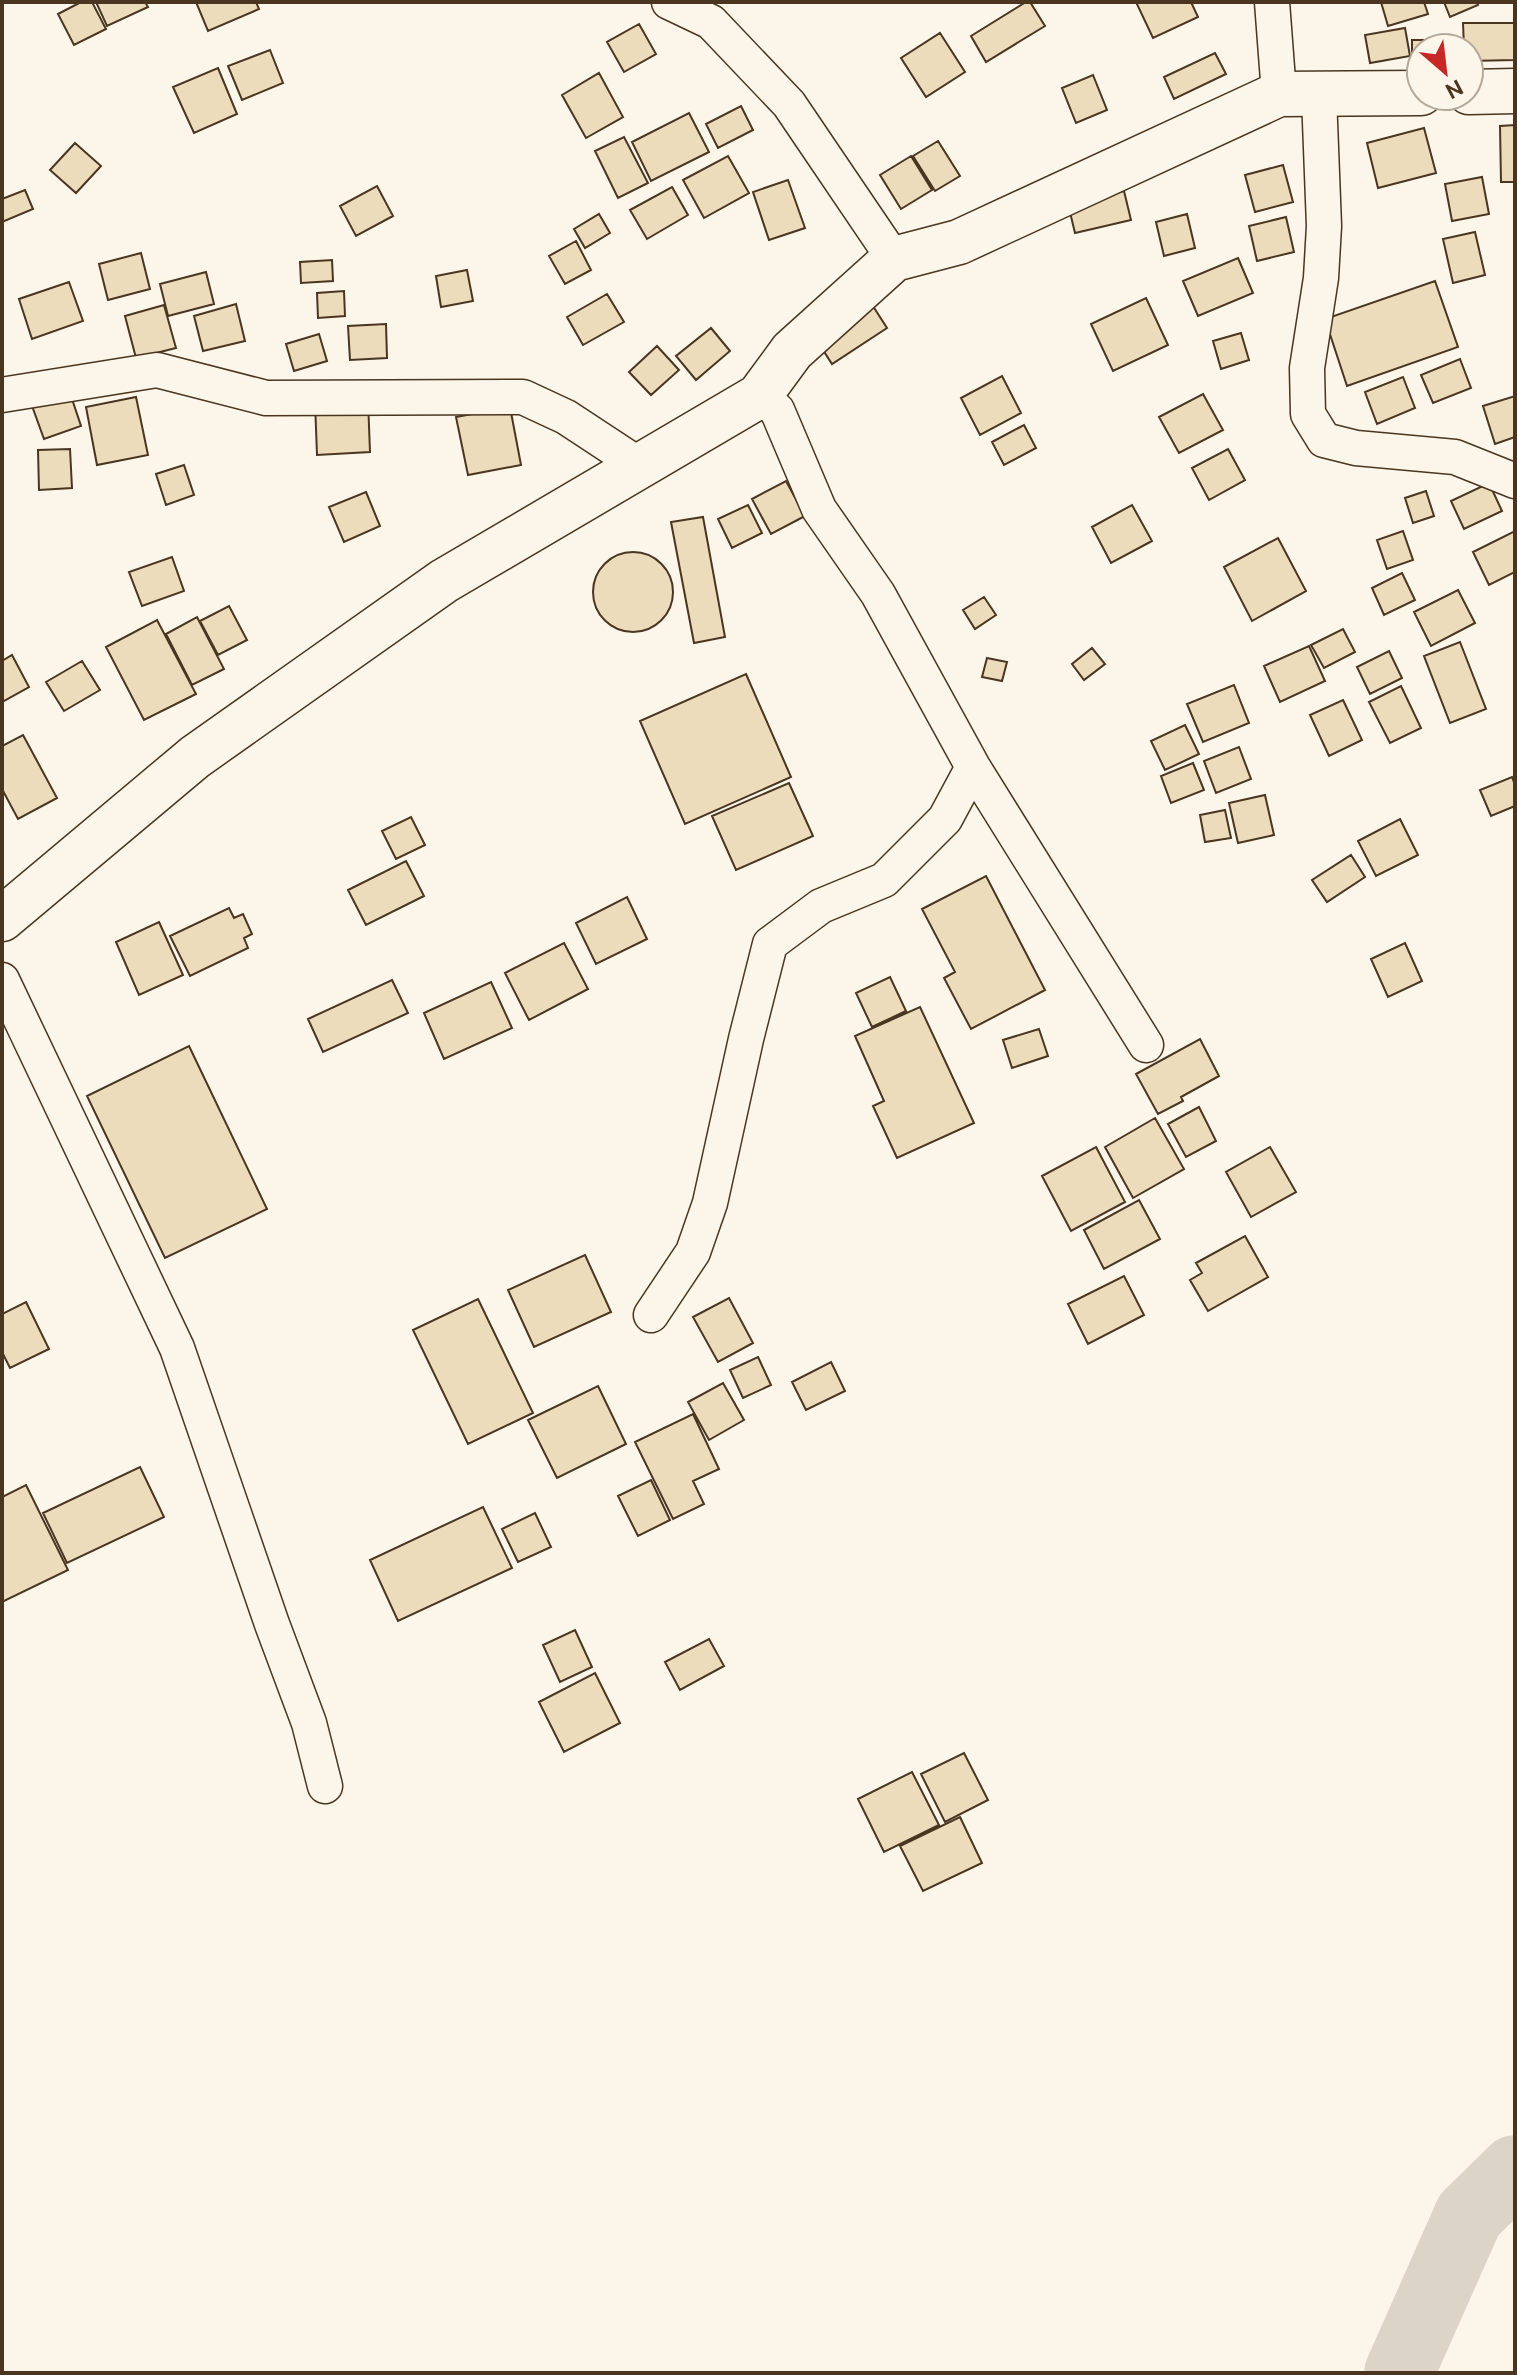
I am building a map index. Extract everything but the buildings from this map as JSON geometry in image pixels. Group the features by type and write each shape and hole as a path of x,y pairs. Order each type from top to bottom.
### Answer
{"street":[{"path":"669,2 711,22 789,104 894,259"},
{"path":"1272,2 1299,95 1324,226 1321,278 1307,368 1308,414 1324,440 1356,448 1455,457 1515,481"},
{"path":"1485,92 1515,91"},
{"path":"2,919 195,757 444,581 759,396 792,351 894,259 959,242 1299,95 1405,93"},
{"path":"2,395 157,370 266,398 523,397 566,417 642,467"},
{"path":"759,396 777,410 819,509 878,594 973,767 1146,1045"},
{"path":"651,1315 693,1252 710,1203 770,944 821,906 884,880 945,819 973,767"},
{"path":"2,980 177,1348 309,1723 325,1786"}],"waterway":[{"path":"1399,2373 1469,2215 1515,2170"}]}
